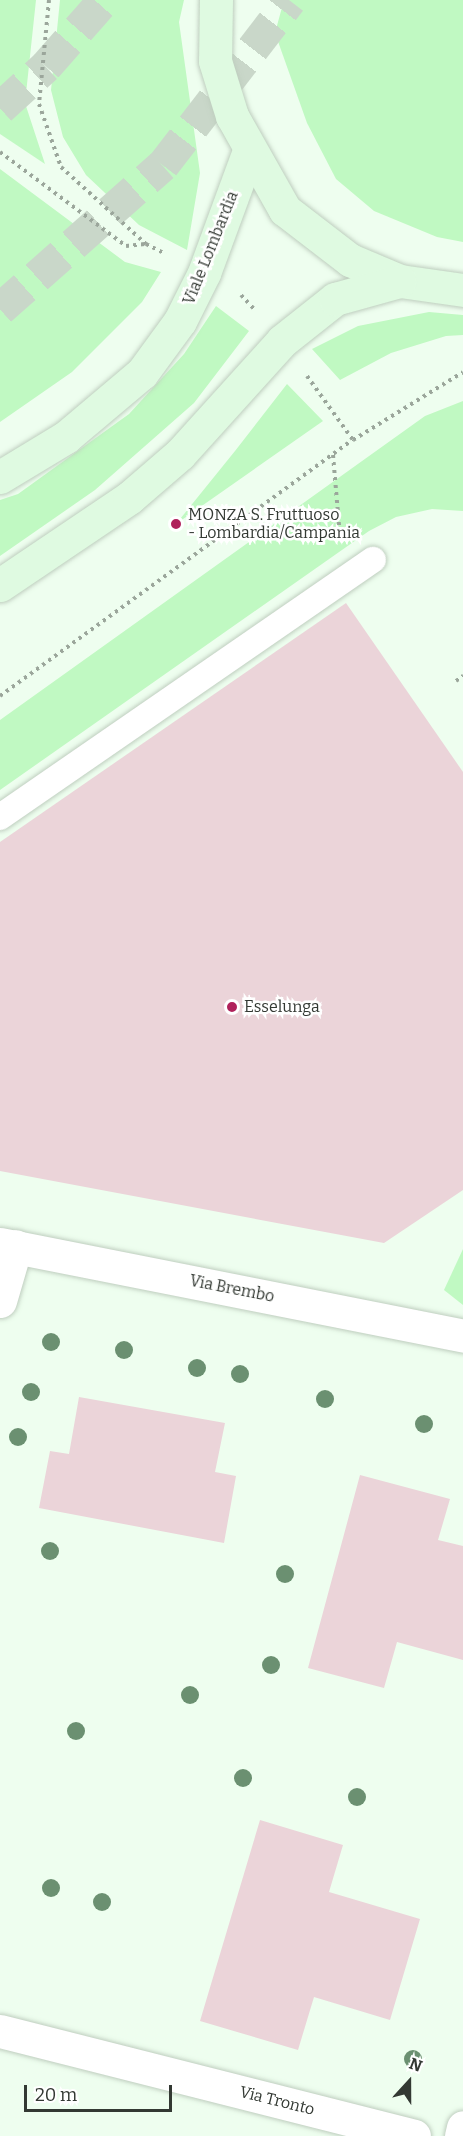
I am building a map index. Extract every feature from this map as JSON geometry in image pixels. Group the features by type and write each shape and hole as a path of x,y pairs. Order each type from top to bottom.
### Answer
{"street":[{"path":"216,0 215,61 232,116 249,150 285,210 350,260 400,281 463,290"},
{"name":"Viale Lombardia","path":"0,477 66,437 142,373 180,321 199,282 249,150"},
{"path":"0,585 129,498 180,454 282,341 335,299 400,281"},
{"path":"0,1301 8,1245"},
{"name":"Via Brembo","path":"8,1245 463,1336"},
{"name":"Via Tronto","path":"0,2031 414,2136"},
{"path":"460,2136 463,2127"}],"lane":[{"path":"0,817 373,560"}],"path":[{"path":"0,152 126,246 146,244 61,167 39,104 49,0"},
{"path":"0,696 333,455 463,372"},
{"path":"333,455 342,557 349,578"},
{"path":"456,681 463,676"}],"green space":[{"path":"0,0 36,0 25,103 45,164 0,134"},
{"path":"60,0 184,0 179,22 200,173 187,250 139,225 86,175 63,137 51,90"},
{"path":"284,0 463,0 463,242 437,237 374,211 336,179 307,123 275,33"},
{"path":"0,169 125,262 161,272 142,302 72,372 0,422"},
{"path":"216,306 249,331 194,403 95,490 0,556 0,500 18,494 129,414 184,354"},
{"path":"429,312 463,315 463,335 446,336 391,353 340,380 312,349 358,326"},
{"path":"287,384 323,421 176,524 235,451"},
{"path":"463,401 463,511 432,509 396,517 369,531 0,790 0,720 425,416"},
{"path":"463,1249 463,1305 444,1290"}],"building":[{"name":"Esselunga","path":"346,603 463,772 463,1190 384,1243 0,1171 0,842"},
{"path":"79,1397 225,1423 215,1472 236,1476 224,1543 39,1508 50,1451 69,1454"},
{"path":"360,1475 450,1499 438,1540 463,1546 463,1660 397,1642 384,1688 308,1668"},
{"path":"260,1820 343,1845 329,1892 420,1919 390,2020 314,1997 298,2050 200,2021"}],"tunnel":[{"path":"0,108 46,66 104,0"},
{"path":"0,309 163,165 290,0"}],"place":[{"name":"MONZA S. Fruttuoso - Lombardia/Campania","path":"176,524"},
{"name":"Esselunga","path":"232,1007"}]}
